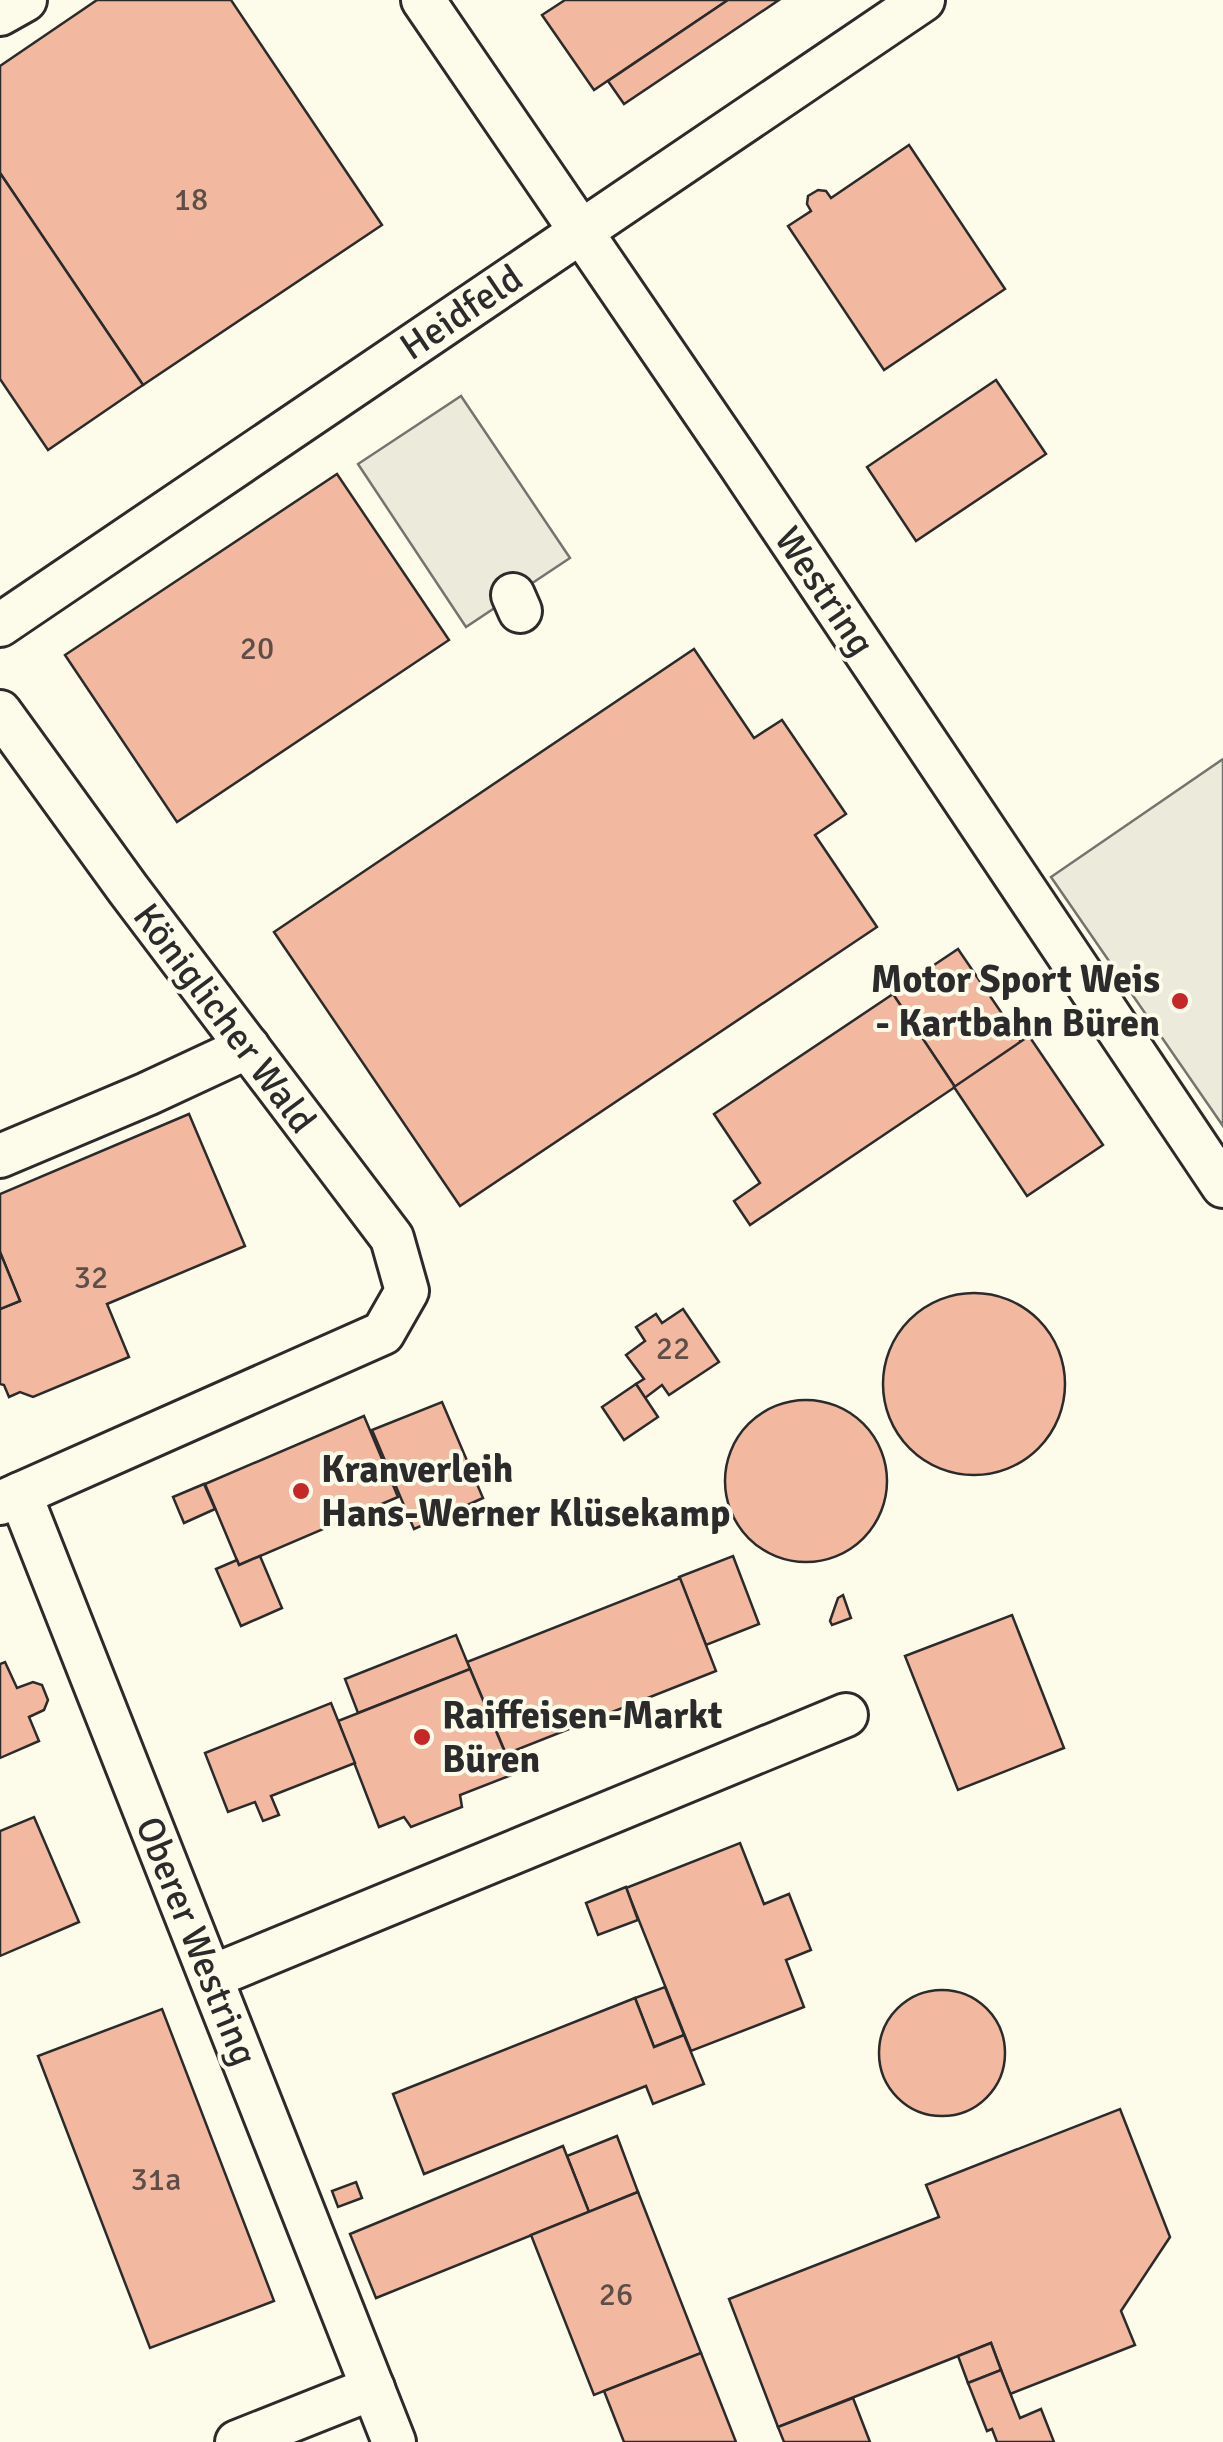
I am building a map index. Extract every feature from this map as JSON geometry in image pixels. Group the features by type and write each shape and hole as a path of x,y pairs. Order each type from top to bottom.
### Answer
{"street":[{"path":"0,14 25,0"},
{"name":"Westring","path":"423,0 1223,1186"},
{"name":"Heidfeld","path":"0,626 923,0"},
{"name":"Königlicher Wald","path":"0,712 392,1238 407,1291 383,1334"},
{"path":"0,1156 248,1048"},
{"name":"Oberer Westring","path":"383,1334 10,1498 211,1977 394,2442"},
{"path":"211,1977 846,1715"},
{"path":"237,2442 373,2388"}],"shaded area":[{"path":"461,396 570,558 466,627 358,464"},
{"name":"Motor Sport Weis - Kartbahn Büren","path":"1223,759 1223,1126 1051,877"}],"building":[{"path":"97,0 231,0 382,225 143,385 0,173 0,66"},
{"path":"565,0 728,0 594,90 542,15"},
{"path":"728,0 779,0 624,104 608,81"},
{"path":"909,145 1005,289 884,370 788,226 811,211 808,196 818,190 826,191 831,198"},
{"path":"0,173 143,385 48,450 0,379"},
{"path":"996,380 1046,454 916,541 867,467"},
{"path":"337,474 449,640 177,822 65,655"},
{"path":"694,649 754,738 782,720 846,814 815,835 877,927 460,1206 274,932"},
{"path":"958,949 1022,1043 955,1087 892,993"},
{"path":"893,994 955,1087 750,1225 734,1201 760,1183 714,1114"},
{"path":"1029,1036 1103,1145 1027,1196 954,1087"},
{"path":"189,1114 245,1246 107,1304 129,1357 33,1397 20,1392 9,1397 0,1384 0,1309 20,1301 0,1252 0,1194"},
{"path":"0,1252 20,1301 0,1309"},
{"path":"974,1293 1009,1300 1039,1319 1058,1349 1065,1384 1058,1419 1039,1449 1009,1468 974,1475 939,1468 909,1449 890,1419 883,1384 890,1349 909,1319 939,1300"},
{"path":"683,1309 719,1362 669,1395 662,1385 645,1398 636,1384 644,1379 626,1355 645,1341 636,1327 656,1314 662,1323"},
{"path":"636,1384 658,1417 624,1440 602,1407"},
{"path":"806,1400 837,1406 863,1424 881,1450 887,1481 881,1512 863,1538 837,1556 806,1562 775,1556 749,1538 731,1512 725,1481 731,1450 749,1424 775,1406"},
{"path":"442,1402 483,1498 414,1529 372,1430"},
{"name":"Kranverleih Hans-Werner Klüsekamp","path":"364,1416 398,1497 239,1565 205,1484"},
{"path":"204,1484 215,1509 184,1523 173,1497"},
{"path":"260,1556 282,1608 241,1626 216,1569"},
{"path":"733,1556 759,1624 706,1645 679,1577"},
{"path":"680,1578 716,1671 506,1754 467,1662"},
{"path":"843,1595 851,1618 832,1625 838,1598"},
{"path":"1012,1615 1064,1748 958,1790 905,1656"},
{"path":"456,1635 470,1669 358,1713 345,1679"},
{"path":"5,1662 17,1688 33,1682 42,1685 48,1700 44,1710 29,1717 39,1741 0,1758 0,1664"},
{"name":"Raiffeisen-Markt Büren","path":"470,1669 514,1774 460,1795 462,1807 411,1827 404,1817 379,1827 338,1721"},
{"path":"331,1703 355,1763 271,1796 279,1815 263,1821 255,1802 228,1812 205,1753"},
{"path":"34,1817 79,1922 0,1956 0,1831"},
{"path":"740,1843 764,1904 789,1894 811,1950 786,1960 804,2007 691,2051 626,1888"},
{"path":"626,1887 638,1920 598,1935 586,1903"},
{"path":"665,1987 684,2035 654,2047 635,1998"},
{"path":"942,1990 966,1995 986,2009 1000,2029 1005,2053 1000,2077 986,2097 966,2111 942,2116 918,2111 898,2097 884,2077 879,2053 884,2029 898,2009 918,1995"},
{"path":"635,1998 654,2047 684,2035 704,2084 653,2104 646,2086 424,2174 393,2094"},
{"path":"162,2009 274,2301 150,2348 38,2056"},
{"path":"1120,2109 1170,2237 1121,2311 1135,2345 1010,2394 991,2343 778,2427 729,2299 939,2217 926,2185"},
{"path":"617,2136 638,2192 589,2212 567,2156"},
{"path":"563,2146 589,2212 376,2298 350,2234"},
{"path":"356,2182 362,2198 338,2207 332,2191"},
{"path":"638,2192 701,2353 594,2395 531,2235"},
{"path":"991,2343 1001,2370 968,2383 958,2356"},
{"path":"701,2353 736,2442 624,2442 604,2391"},
{"path":"1001,2370 1020,2418 1041,2409 1054,2442 997,2442 992,2429 987,2431 968,2383"},
{"path":"853,2398 870,2442 784,2442 778,2427"}],"place":[{"name":"Motor Sport Weis - Kartbahn Büren","path":"1180,1001"},
{"name":"Kranverleih Hans-Werner Klüsekamp","path":"301,1491"},
{"name":"Raiffeisen-Markt Büren","path":"422,1737"}]}
